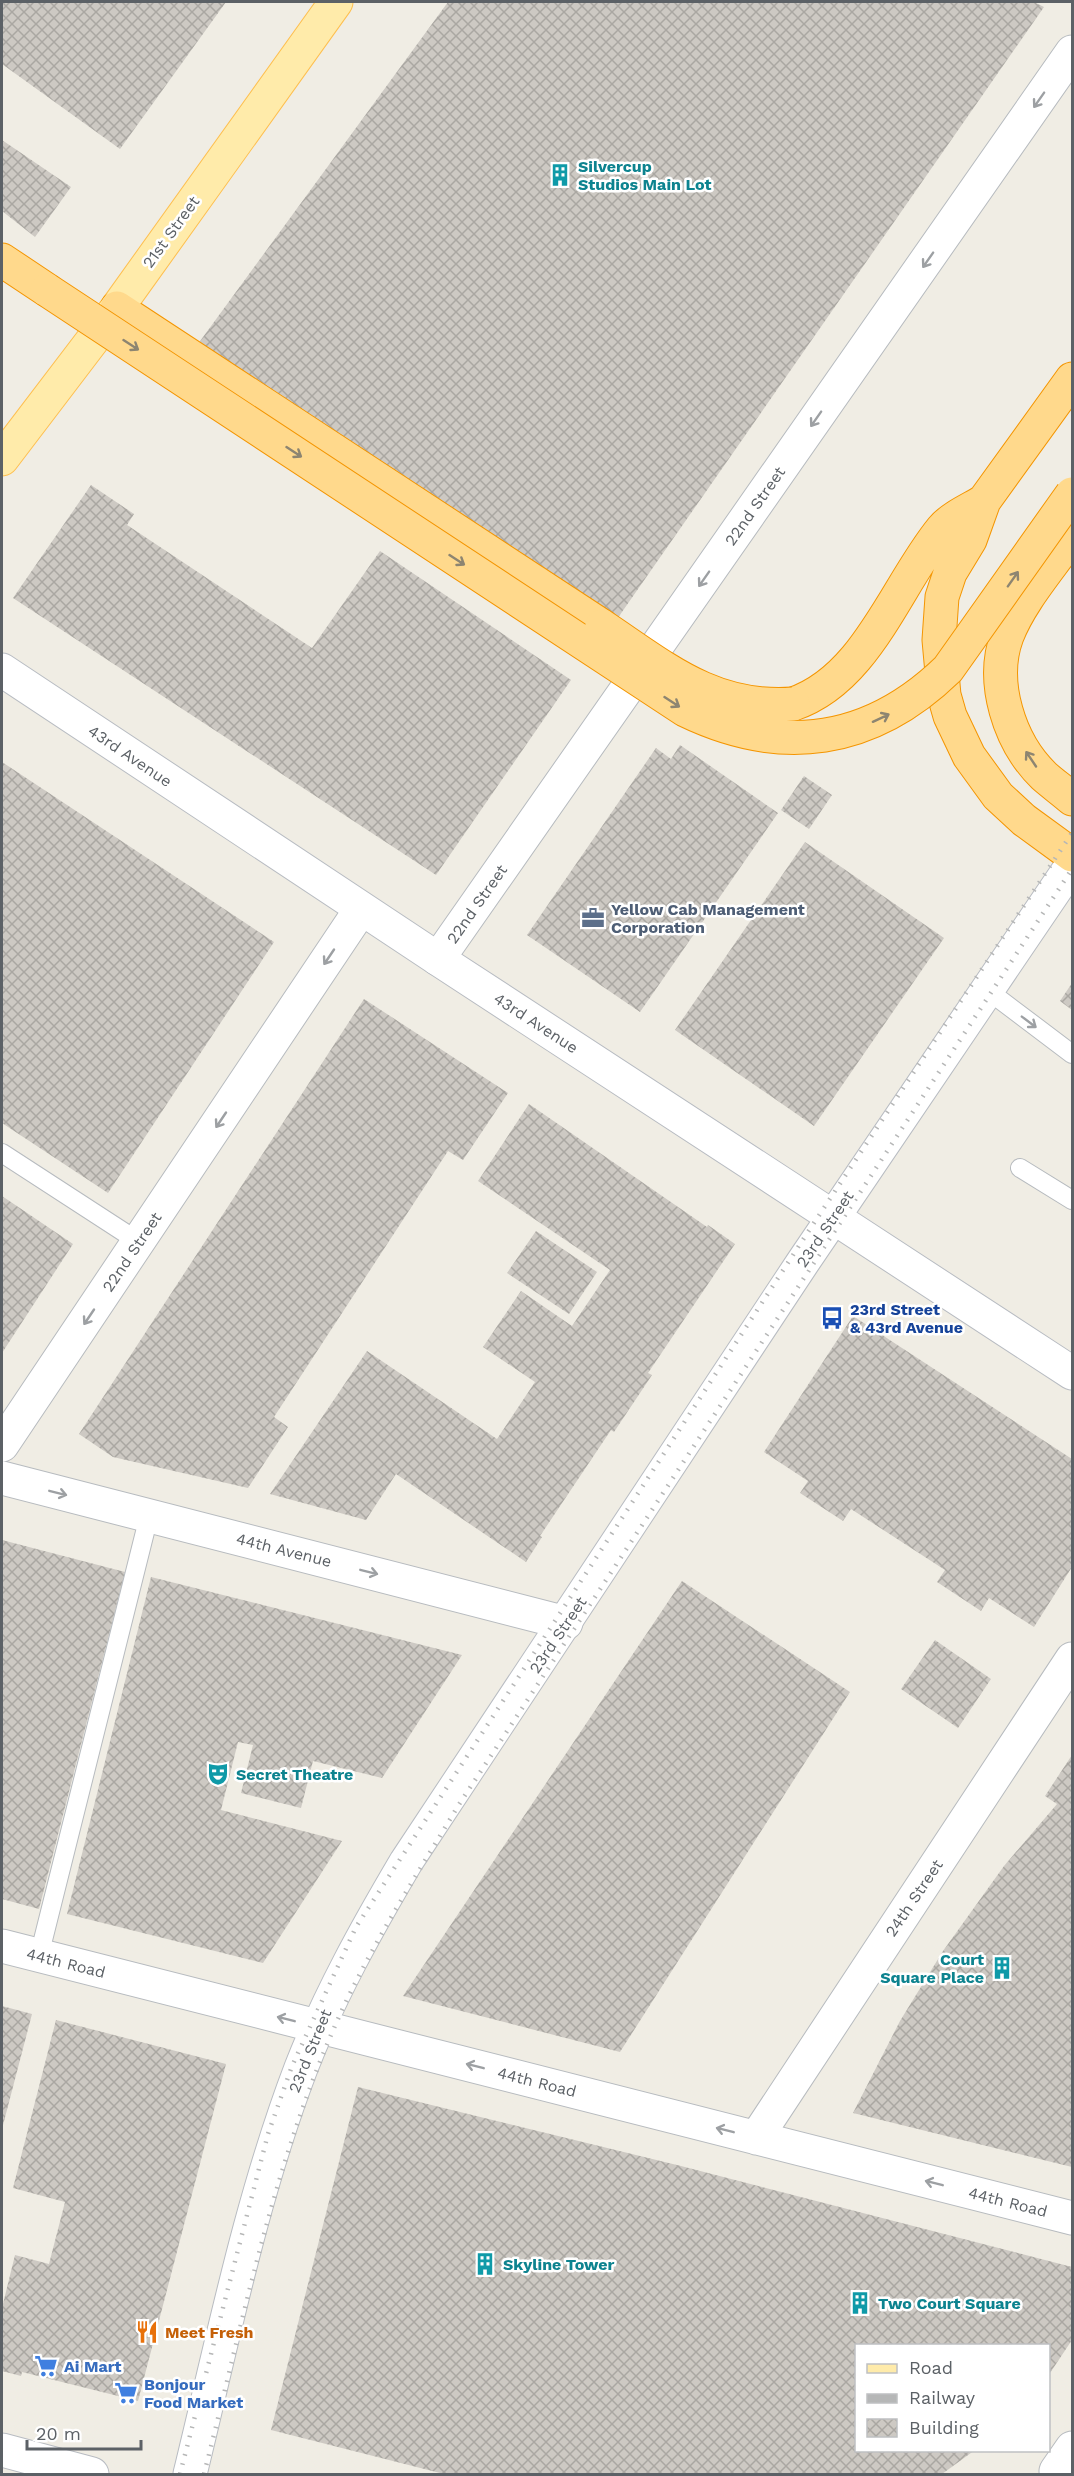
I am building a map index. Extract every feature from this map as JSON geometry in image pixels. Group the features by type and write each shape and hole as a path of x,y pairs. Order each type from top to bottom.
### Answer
{"highway":[{"path":"2,260 685,710 736,731 794,738 825,736 881,719 926,691 954,662 1072,494"},
{"path":"117,308 688,684 706,692 760,705 801,701 820,692 851,663 943,527 984,501"},
{"path":"1072,379 984,501 970,540 950,573 942,597 939,640 944,695 950,716 969,756 998,796 1024,820 1072,855"},
{"path":"1072,536 1012,626 1001,657 1000,676 1010,718 1030,759 1043,775 1072,799"}],"main road":[{"name":"21st Street","path":"2,459 117,308 336,2"}],"street":[{"name":"22nd Street","path":"438,959 1072,52"},
{"name":"43rd Avenue","path":"2,670 361,909 1072,1373"},
{"name":"23rd Street","path":"190,2475 258,2204 301,2068 369,1925 406,1862 833,1217 1072,865"},
{"name":"22nd Street","path":"2,1445 361,909"},
{"name":"44th Avenue","path":"2,1478 566,1623"},
{"name":"24th Street","path":"756,2138 1072,1659"},
{"name":"44th Road","path":"2,1946 1072,2218"},
{"path":"2,2450 92,2475"}],"lane":[{"path":"986,989 1072,1054"},
{"path":"2,1153 139,1242"},
{"path":"1020,1168 1072,1200"},
{"path":"39,1956 149,1516"}],"building":[{"path":"2,2 226,2 120,149 2,64"},
{"name":"Silvercup Studios Main Lot","path":"448,2 1034,2 1044,7 615,622 195,348"},
{"path":"2,140 71,187 35,237 2,211"},
{"path":"91,485 134,514 127,525 312,648 380,551 571,680 436,875 13,598"},
{"path":"680,745 778,813 640,1012 527,935 656,748 671,759"},
{"path":"2,762 274,942 108,1193 2,1123"},
{"path":"804,776 832,795 809,829 781,810"},
{"path":"805,842 944,938 814,1126 675,1030"},
{"path":"1072,983 1072,1010 1060,1001"},
{"path":"364,999 508,1093 463,1160 448,1151 274,1417 288,1427 248,1488 113,1457 79,1434"},
{"path":"529,1104 735,1244 648,1373 652,1375 614,1432 611,1430 540,1536 542,1537 526,1562 396,1474 366,1520 270,1494 367,1351 497,1439 535,1382 483,1347 521,1291 572,1326 610,1270 478,1181"},
{"path":"2,1196 73,1244 2,1353"},
{"path":"536,1231 597,1272 569,1314 507,1273"},
{"path":"853,1316 1072,1459 1072,1567 1034,1627 989,1598 981,1611 937,1582 945,1570 851,1509 843,1521 800,1493 808,1481 764,1452"},
{"path":"2,1540 125,1572 39,1909 2,1899"},
{"path":"151,1577 462,1655 382,1778 313,1761 301,1808 241,1793 253,1745 238,1742 221,1810 342,1841 263,1963 67,1914"},
{"path":"682,1581 850,1692 620,2052 403,1996"},
{"path":"935,1640 991,1679 958,1728 901,1689"},
{"name":"Court Square Place","path":"1072,1755 1072,2167 853,2113 900,2021 943,1951 1004,1866 1057,1804 1045,1796"},
{"path":"2,2006 32,2014 2,2129"},
{"path":"56,2020 226,2064 138,2401 22,2372 21,2376 2,2371 2,2308 15,2255 49,2264 65,2202 13,2188"},
{"path":"358,2087 681,2166 1072,2267 1072,2340 1050,2373 1050,2344 855,2344 855,2452 972,2452 942,2474 444,2474 271,2430"}],"railway":[{"path":"180,2474 268,2134 292,2066 356,1927 806,1235 1072,833"},
{"path":"204,2474 263,2238 298,2121 343,2008 369,1956 458,1806 1072,869"}],"place":[{"name":"Silvercup Studios Main Lot","path":"560,175"},
{"name":"Yellow Cab Management Corporation","path":"593,918"},
{"name":"23rd Street & 43rd Avenue","path":"832,1318"},
{"name":"Secret Theatre","path":"218,1774"},
{"name":"Court Square Place","path":"1002,1968"},
{"name":"Skyline Tower","path":"485,2264"},
{"name":"Two Court Square","path":"860,2303"},
{"name":"Meet Fresh","path":"147,2332"},
{"name":"Ai Mart","path":"46,2366"},
{"name":"Bonjour Food Market","path":"126,2393"}]}
